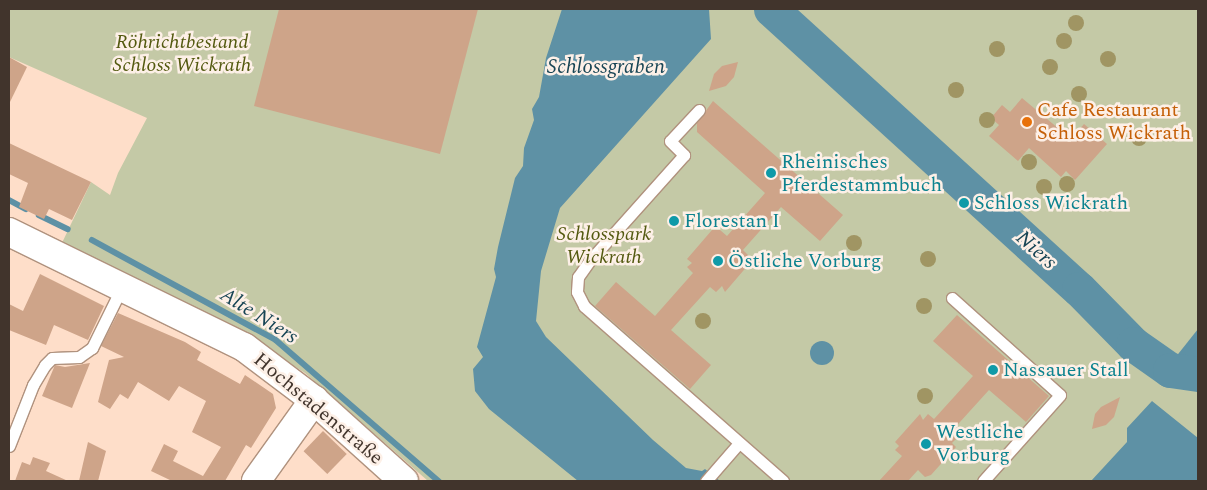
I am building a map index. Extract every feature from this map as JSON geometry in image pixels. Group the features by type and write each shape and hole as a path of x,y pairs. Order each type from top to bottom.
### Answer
{"street":[{"name":"Hochstadenstraße","path":"9,232 244,347 314,400 404,481"},
{"path":"256,481 314,400"}],"lane":[{"path":"699,110 670,141 684,155 590,260 578,277 577,292 584,306 783,481"},
{"path":"9,446 33,385 45,365 52,358 79,357 92,348 122,287"},
{"path":"952,298 1060,395 983,481"},
{"path":"709,478 739,443"}],"green space":[{"name":"Schlosspark Wickrath","path":"9,9 1198,9 1198,481 428,481 305,373 249,337 61,245 91,182 110,195 118,173 147,118 9,57"}],"water":[{"name":"Schlossgraben","path":"562,9 709,9 711,39 560,208 541,271 536,321 546,337 653,440 686,468 702,471 705,469 720,481 578,481 489,409 475,391 473,369 483,357 477,347 496,277 494,269 498,247 515,178 523,166 524,148 534,120 532,109 539,97 546,58"},
{"path":"1198,329 1198,366 1185,377 1173,376 1167,368"},
{"path":"822,341 827,342 833,348 833,358 827,364 822,365 817,364 811,358 810,353 811,348 817,342"},
{"path":"1152,401 1198,438 1198,481 1091,481 1127,442 1127,428"}],"building":[{"path":"279,9 478,9 440,154 254,106"},
{"path":"9,57 27,67 9,104"},
{"path":"738,62 734,77 726,86 709,91 714,74 722,66"},
{"path":"1022,98 1071,139 1084,124 1107,144 1075,180 1066,171 1061,177 1029,148 1018,161 989,136 999,125 991,118 1002,105 1010,112"},
{"path":"713,101 843,215 820,241 781,207 743,250 749,256 744,261 749,264 725,292 722,286 716,292 710,287 671,330 711,365 690,389 595,306 616,282 655,316 693,273 687,267 692,263 687,259 712,230 720,230 727,236 765,193 697,132 697,123"},
{"path":"9,143 91,182 72,220 49,209 44,219 19,207 28,183 9,174"},
{"path":"40,274 104,306 88,340 54,325 46,345 9,330 9,304 23,311"},
{"path":"118,313 185,342 201,352 197,360 240,384 245,375 273,394 276,408 251,448 246,445 225,481 172,481 151,471 164,444 178,451 173,461 203,476 221,447 192,432 206,401 179,386 169,401 138,382 128,399 120,394 110,409 98,402 109,360 124,357 101,346"},
{"path":"957,315 1049,396 1026,422 989,390 950,433 956,439 952,443 956,447 931,475 925,477 918,470 908,481 879,481 902,456 895,450 899,446 895,442 920,414 923,420 928,414 934,419 973,376 933,341"},
{"path":"90,363 72,408 42,396 55,365 65,367"},
{"path":"1120,397 1114,417 1106,425 1092,429 1095,414 1101,407"},
{"path":"323,431 347,454 327,474 304,451"},
{"path":"88,442 106,451 98,481 79,481"},
{"path":"33,457 50,463 46,471 68,481 15,481 22,462 30,465"}],"waterway":[{"name":"Niers","path":"771,9 1079,289 1133,344 1170,370 1198,374"},
{"name":"Alte Niers","path":"9,200 26,209"},
{"name":"Alte Niers","path":"39,215 68,229"},
{"name":"Alte Niers","path":"92,240 276,340 439,481"}],"place":[{"name":"Cafe Restaurant Schloss Wickrath","path":"1027,122"},
{"name":"Rheinisches Pferdestammbuch","path":"771,173"},
{"name":"Schloss Wickrath","path":"964,203"},
{"name":"Florestan I","path":"674,221"},
{"name":"Östliche Vorburg","path":"718,261"},
{"name":"Nassauer Stall","path":"993,370"},
{"name":"Westliche Vorburg","path":"926,444"}],"park label":[{"name":"Röhrichtbestand Schloss Wickrath","path":"182,54"}]}
